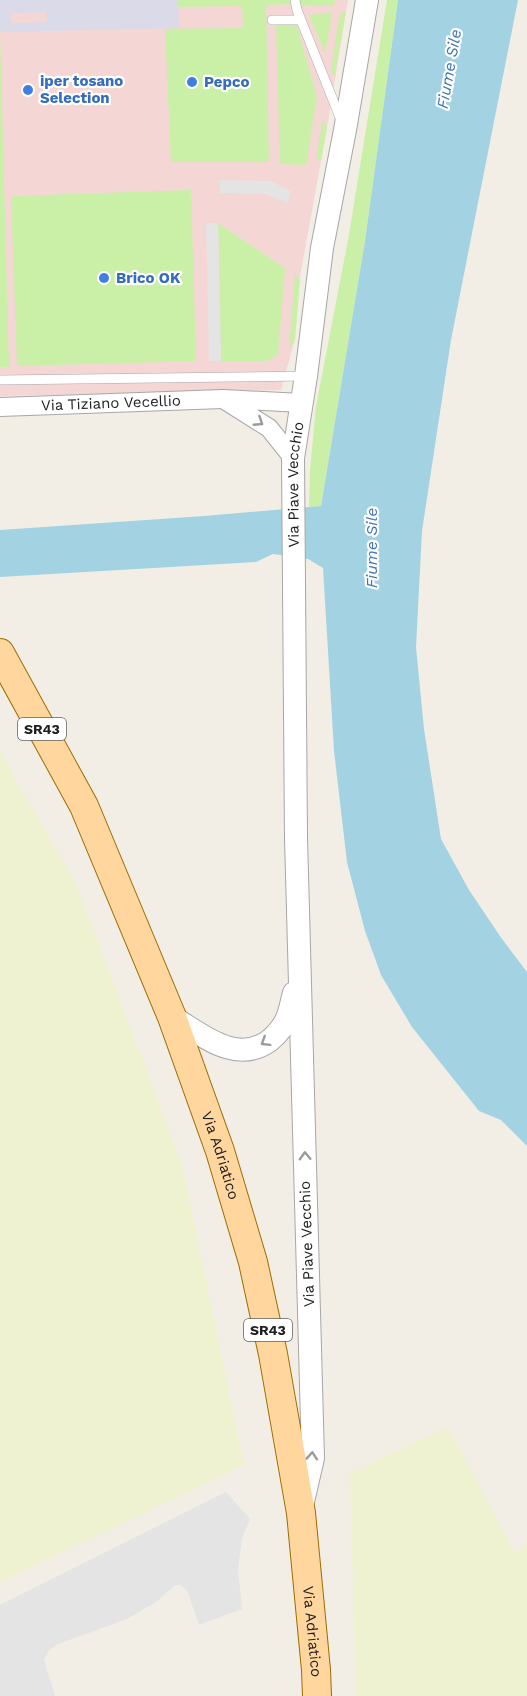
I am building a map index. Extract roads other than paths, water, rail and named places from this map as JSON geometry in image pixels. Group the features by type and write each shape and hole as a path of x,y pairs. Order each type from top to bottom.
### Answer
{"main road":[{"name":"Via Adriatico","path":"0,653 84,806 172,1017 220,1151 254,1262 301,1513 316,1670 316,1696"}],"street":[{"name":"Via Piave Vecchio","path":"301,1513 313,1458 296,838 292,458 306,376 322,248 367,0"},
{"name":"Via Tiziano Vecellio","path":"0,407 223,399 302,403"},
{"path":"223,399 269,429 292,458"},
{"name":"Via Piave Vecchio","path":"172,1017 232,1050 244,1051 261,1047 275,1036 285,1023 300,974"}],"lane":[{"path":"295,0 345,130"},
{"path":"272,20 301,20"},
{"path":"0,380 306,376"}],"water":[{"name":"Fiume Sile","path":"398,0 518,0 451,340 422,531 416,647 424,729 441,839 469,890 527,972 527,1146 501,1120 479,1111 412,1027 381,975 365,931 347,862 334,751 323,568 308,559 273,554 256,562 0,577 0,530 321,506 365,241"}],"place":[{"name":"Pepco","path":"192,82"},
{"name":"iper tosano Selection","path":"28,90"},
{"name":"Brico OK","path":"104,278"}]}
